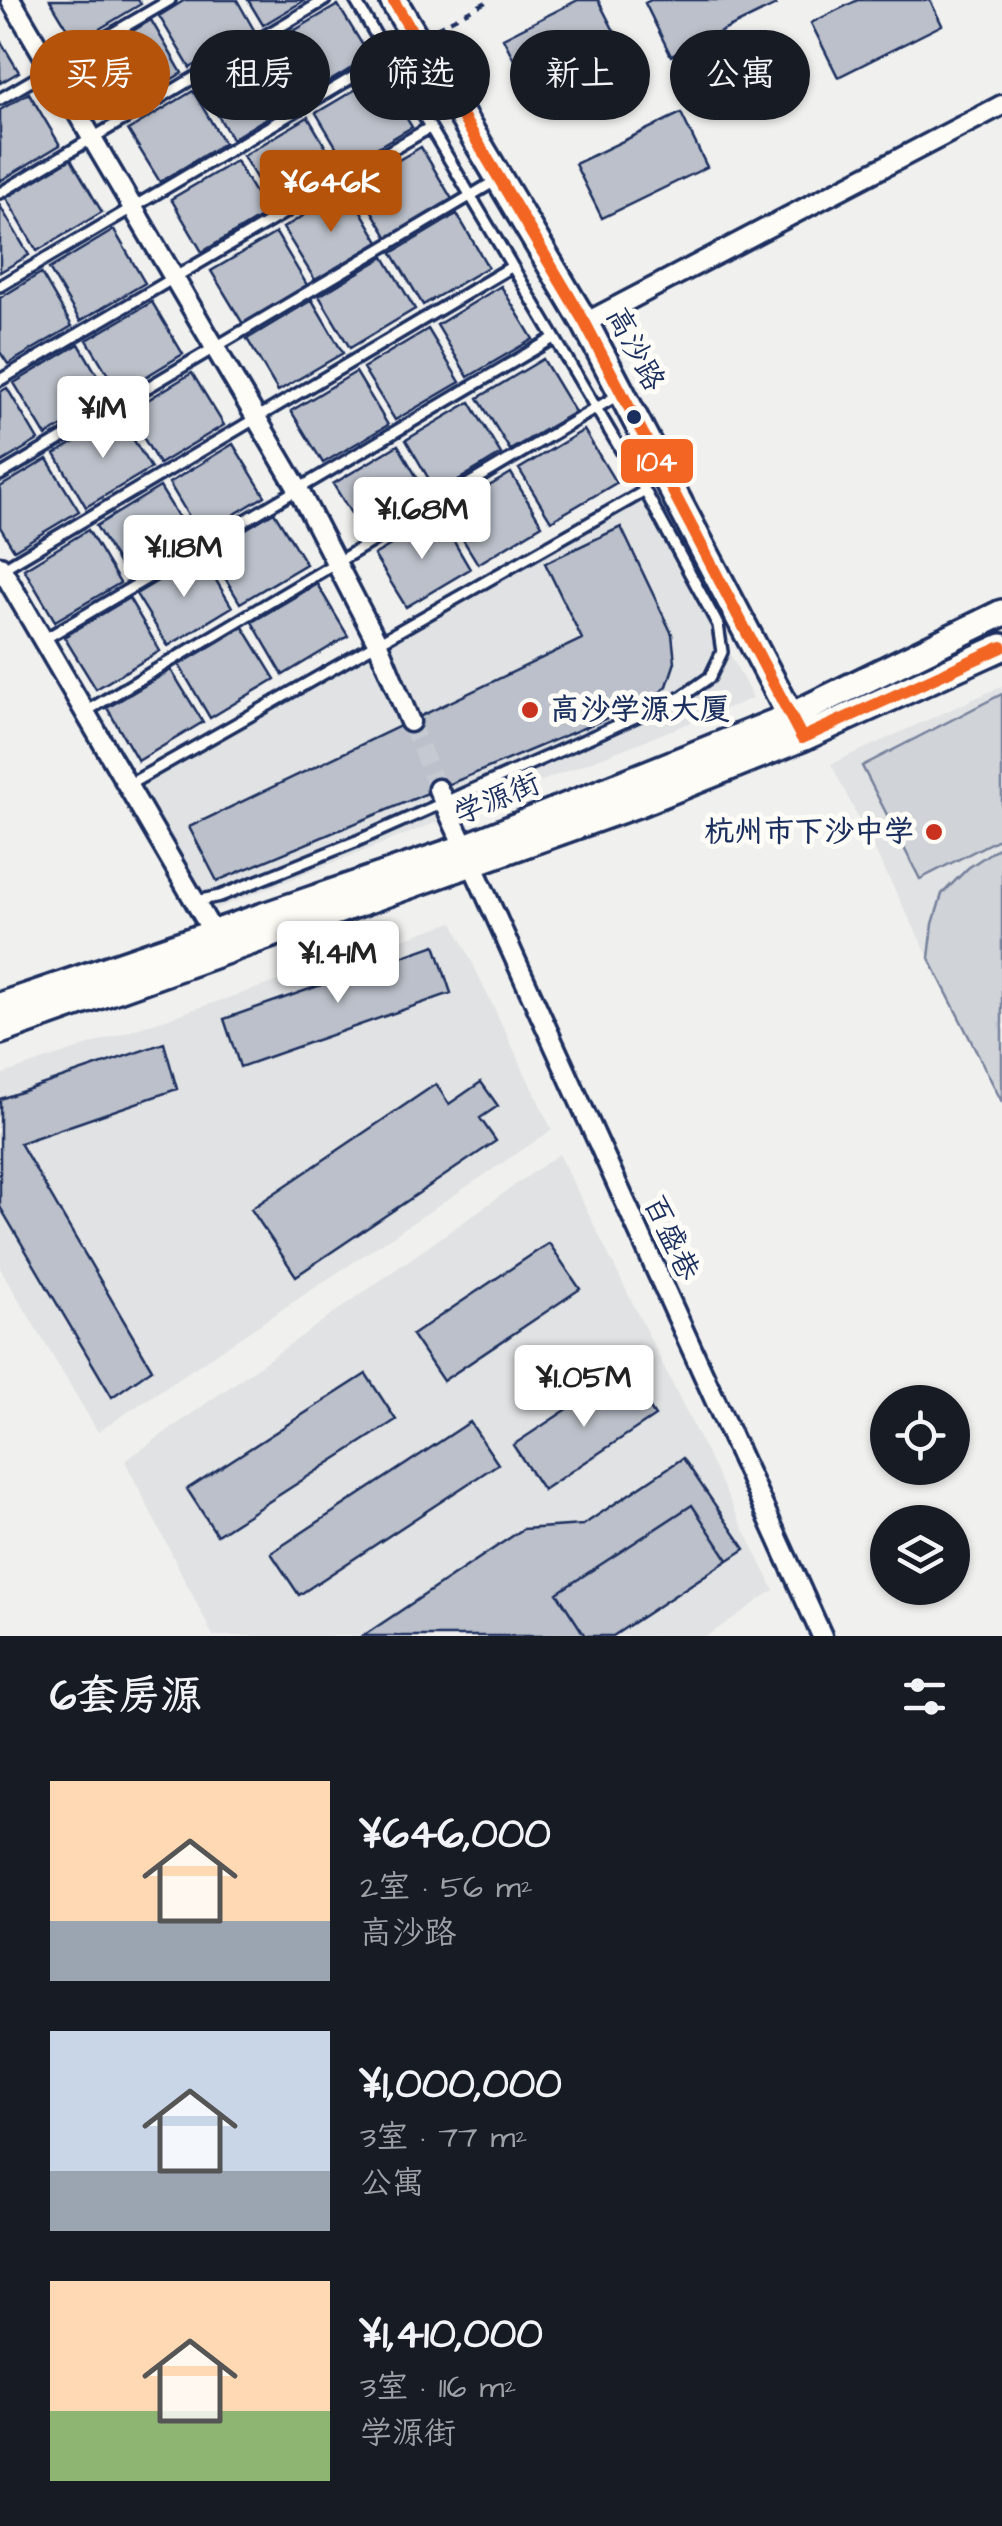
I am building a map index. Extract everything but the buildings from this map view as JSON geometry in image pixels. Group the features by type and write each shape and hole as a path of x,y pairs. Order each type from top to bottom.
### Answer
{"main road":[{"name":"高沙路","path":"393,0 411,30"},
{"name":"高沙路","path":"465,120 585,323 796,727"},
{"name":"学源街","path":"796,727 1002,613"},
{"name":"学源街","path":"0,1032 220,944 466,856 1002,646"},
{"name":"学源街","path":"0,1006 220,944"}],"street":[{"path":"11,0 30,32"},
{"path":"585,323 1002,106"},
{"path":"82,120 298,489 378,644 410,722"},
{"path":"1,568 220,944"},
{"name":"百盛巷","path":"441,796 822,1636"}],"lane":[{"path":"0,6 11,0"},
{"path":"119,30 170,0"},
{"path":"0,193 325,0"},
{"path":"354,0 371,30"},
{"path":"0,286 350,79"},
{"path":"0,99 30,82"},
{"path":"196,901 220,896 441,796 684,696 710,677 722,652 718,625 644,490 424,120"},
{"path":"0,380 429,128"},
{"path":"0,475 500,179"},
{"path":"1,568 511,267"},
{"path":"44,640 552,339"},
{"path":"85,712 622,393"},
{"path":"128,785 644,490"}],"path":[{"path":"433,30 490,0"}],"shaded area":[{"name":"高沙学源大厦","path":"645,491 753,698 203,914 128,785"},
{"name":"杭州市下沙中学","path":"1002,686 1002,1102 831,764"},
{"path":"1002,694 1002,837 920,879 862,766"},
{"path":"1002,845 1002,1102 929,958 942,894 968,868"},
{"path":"453,922 552,1130 98,1432 0,1268 0,1075"},
{"path":"559,1154 774,1590 707,1636 213,1636 125,1461"}],"tunnel":[{"path":"410,722 438,789"}],"transit line":[{"name":"104","path":"393,0 585,323 802,738 1002,647"}],"place":[{"name":"高沙学源大厦","path":"530,710"},
{"name":"杭州市下沙中学","path":"934,832"}]}
